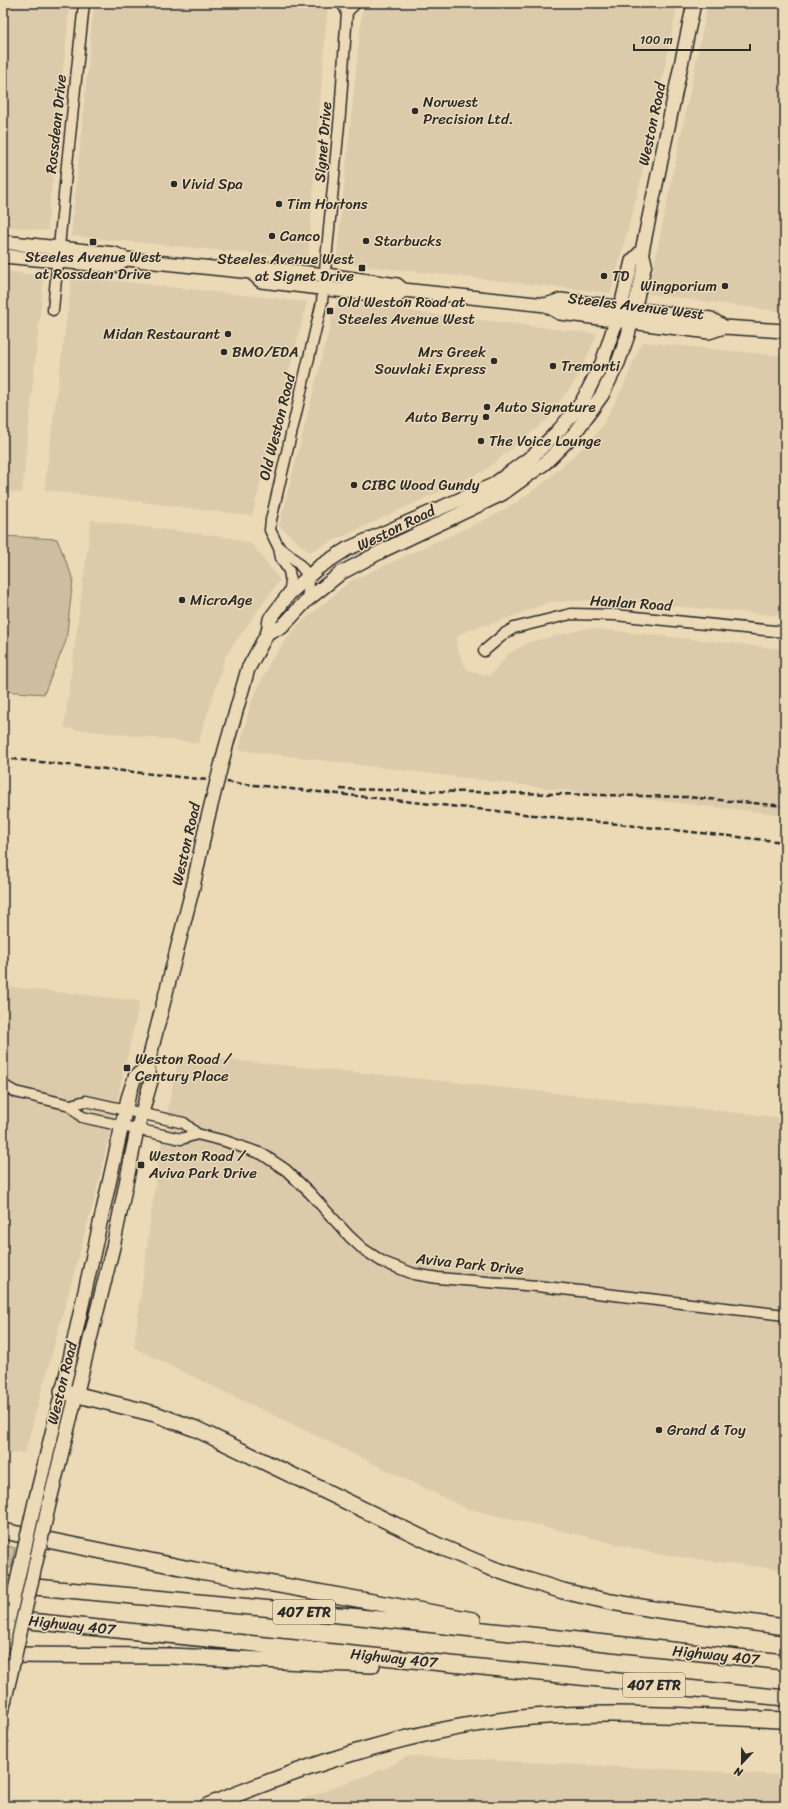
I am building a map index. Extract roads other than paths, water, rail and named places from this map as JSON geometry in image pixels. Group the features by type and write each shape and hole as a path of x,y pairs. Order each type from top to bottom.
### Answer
{"highway":[{"path":"69,1393 155,1414 196,1429 439,1546 491,1568 527,1580 563,1591 611,1602 785,1627"},
{"path":"3,1530 195,1570 604,1644"},
{"name":"Highway 407","path":"3,1584 360,1617 785,1662"},
{"name":"Highway 407","path":"3,1618 785,1698"},
{"path":"3,1655 170,1656 523,1672"},
{"path":"207,1806 261,1784 346,1754 422,1733 475,1724 531,1717 585,1714 785,1720"}],"main road":[{"name":"Weston Road","path":"268,632 282,627 306,601 342,573 386,549 502,494 545,463 574,434 602,395 618,363 635,308 645,264 642,251 694,3"},
{"name":"Steeles Avenue West","path":"3,242 59,254"},
{"name":"Weston Road","path":"3,1643 35,1502 113,1248 137,1130 151,1081 147,1067 193,887 207,821 225,750 248,669 268,632 270,619 289,594 319,567 347,549 493,485 535,454 560,430 582,402 602,363 621,306 632,261 642,251"},
{"name":"Steeles Avenue West","path":"3,256 115,254 126,259 251,272 262,268 397,285 404,290 546,305 560,313 617,319 709,332 724,327 785,331"},
{"name":"Steeles Avenue West","path":"251,272 261,281 396,297 404,290"},
{"name":"Steeles Avenue West","path":"546,305 561,300 621,306 711,319 724,327"},
{"name":"Weston Road","path":"3,1707 49,1504 105,1206 122,1126 135,1077 147,1067"}],"street":[{"name":"Rossdean Drive","path":"53,310 84,3"},
{"name":"Signet Drive","path":"324,288 340,120 345,7 356,3"},
{"name":"Old Weston Road","path":"289,594 291,583 289,571 281,558 279,548 270,530 271,520 324,288"},
{"name":"Old Weston Road","path":"279,548 289,553 308,577"},
{"path":"306,601 308,577"},
{"name":"Hanlan Road","path":"484,651 504,634 514,628 571,614 615,615 785,632"},
{"path":"3,1085 15,1092 70,1106"},
{"name":"Aviva Park Drive","path":"70,1106 86,1101 184,1123 198,1134 262,1154 286,1170 310,1193 348,1236 363,1249 383,1262 414,1274 438,1278 537,1286 785,1315"},
{"name":"Aviva Park Drive","path":"70,1106 82,1117 137,1130 181,1139 198,1134"}],"railway":[{"path":"3,758 785,842"},
{"path":"340,789 687,797 785,806"}],"place":[{"name":"Norwest Precision Ltd.","path":"415,111"},
{"name":"Vivid Spa","path":"174,184"},
{"name":"Tim Hortons","path":"279,204"},
{"name":"Canco","path":"272,236"},
{"name":"Starbucks","path":"366,241"},
{"name":"Steeles Avenue West at Rossdean Drive","path":"93,242"},
{"name":"Steeles Avenue West at Signet Drive","path":"362,268"},
{"name":"TD","path":"604,276"},
{"name":"Wingporium","path":"725,286"},
{"name":"Old Weston Road at Steeles Avenue West","path":"330,311"},
{"name":"Midan Restaurant","path":"228,334"},
{"name":"BMO/EDA","path":"224,352"},
{"name":"Mrs Greek Souvlaki Express","path":"494,361"},
{"name":"Tremonti","path":"553,366"},
{"name":"Auto Signature","path":"487,407"},
{"name":"Auto Berry","path":"486,417"},
{"name":"The Voice Lounge","path":"481,441"},
{"name":"CIBC Wood Gundy","path":"354,485"},
{"name":"MicroAge","path":"182,600"},
{"name":"Weston Road / Century Place","path":"127,1068"},
{"name":"Weston Road / Aviva Park Drive","path":"141,1165"},
{"name":"Grand & Toy","path":"659,1430"}]}
